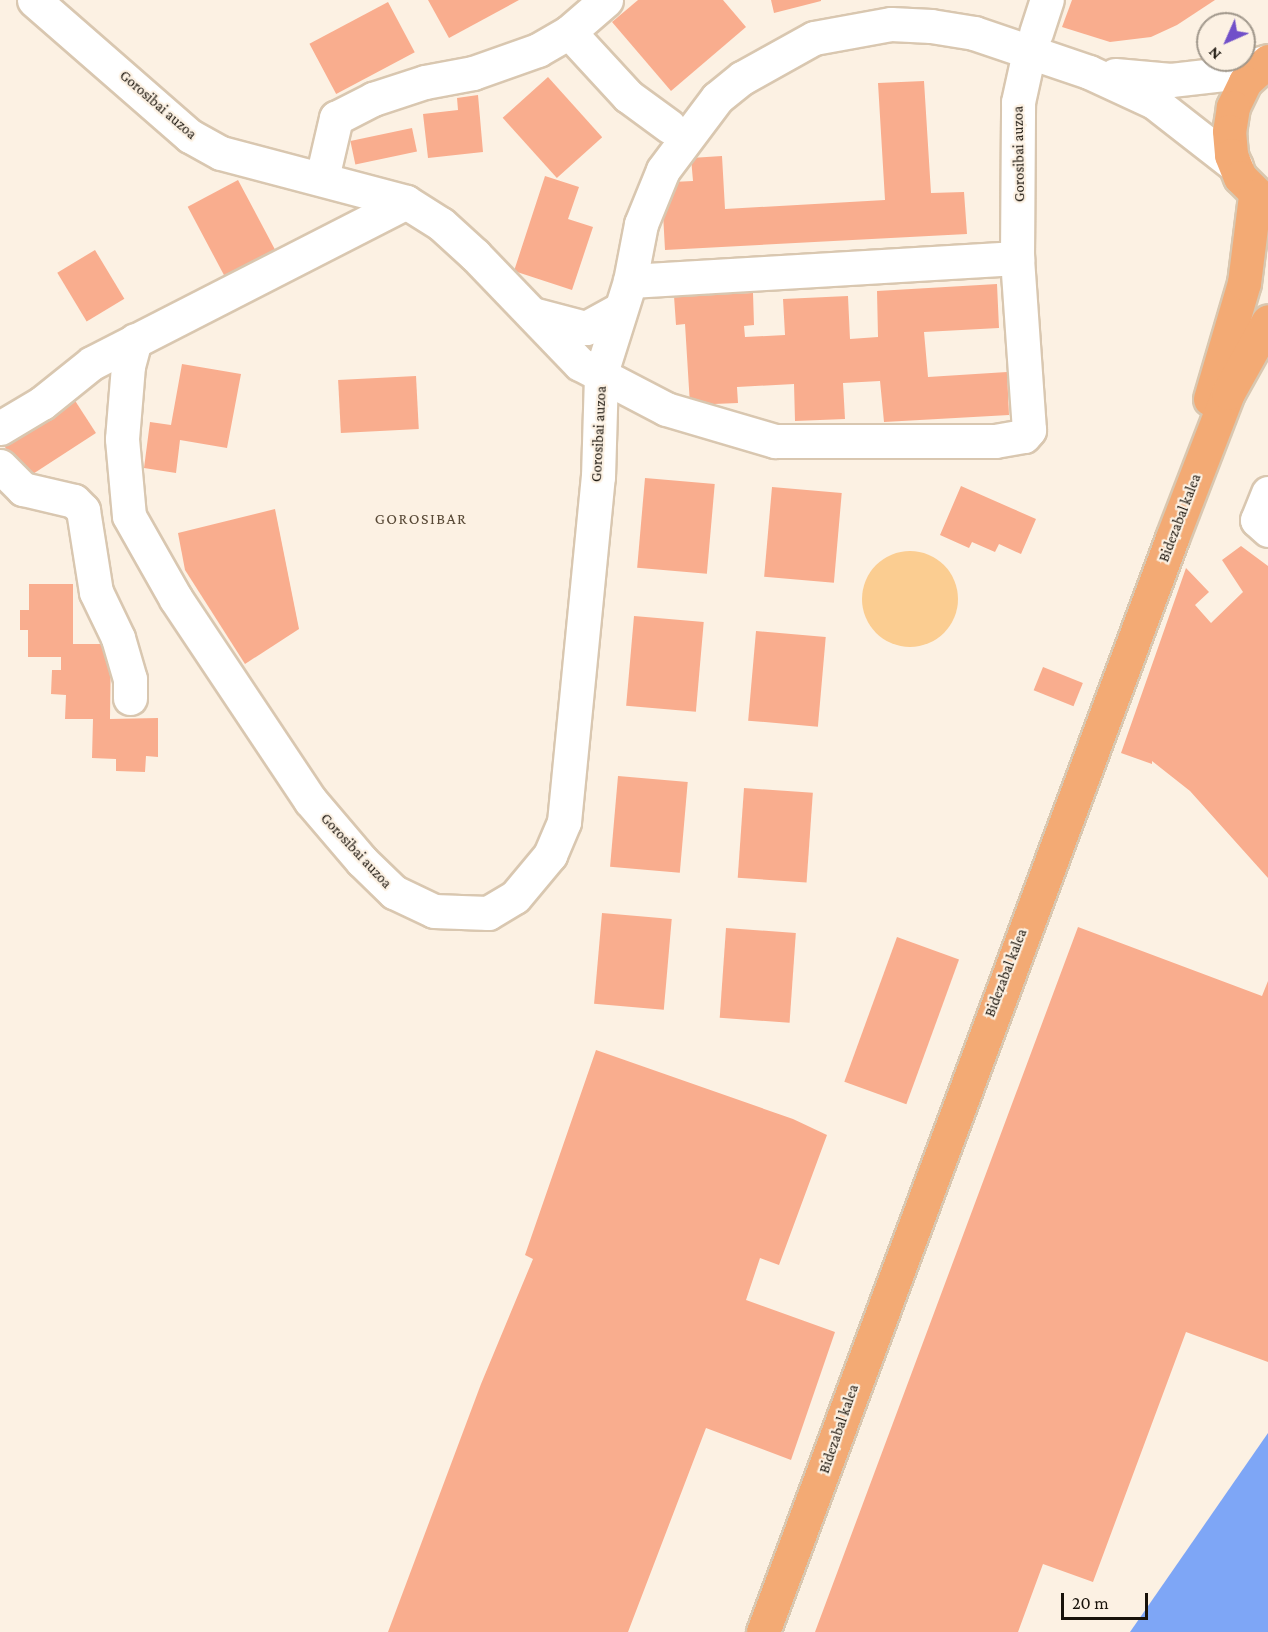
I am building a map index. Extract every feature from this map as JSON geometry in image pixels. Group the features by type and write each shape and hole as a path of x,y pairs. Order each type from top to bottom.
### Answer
{"highway":[{"path":"1172,538 1199,434 1244,283 1262,201 1236,166 1228,130 1233,107 1245,82 1267,62"},
{"name":"Bidezabal kalea","path":"763,1632 1002,984 1172,538 1228,393 1268,321"}],"street":[{"name":"Gorosibai auzoa","path":"34,0 190,136 221,153 406,202 441,224 536,315 548,335 591,369 666,409 775,441 1018,438 1029,430 1017,258 1018,102 1032,42"},
{"path":"322,178 336,118 373,99 425,82 473,74 538,50 569,32 606,0"},
{"path":"1032,42 1047,0"},
{"name":"Gorosibai auzoa","path":"135,340 128,366 122,439 129,516 165,581 310,800 362,861 394,892 434,911 459,914 488,913 515,897 550,855 564,822 598,477 591,369 625,295 641,224 663,170 685,136 717,98 778,56 814,38 891,24 1032,42 1089,72"},
{"path":"569,32 628,96 669,126"},
{"path":"1089,72 1171,80 1224,74 1267,62"},
{"path":"1089,72 1154,102 1236,166"},
{"path":"0,428 42,403 92,363 406,202"},
{"path":"586,328 625,295 1017,258"},
{"path":"536,315 586,328"},
{"path":"586,328 591,369"},
{"path":"0,466 23,489 74,501 83,510 96,592 121,648 130,678 130,698"}],"shaded area":[{"path":"910,551 928,555 944,565 954,581 958,599 954,617 944,633 928,643 910,647 892,643 876,633 866,617 862,599 866,581 876,565 892,555"}],"water":[{"path":"1268,1433 1268,1632 1130,1632"}],"building":[{"path":"428,0 519,0 449,38"},
{"path":"638,0 723,0 746,27 671,91 612,22"},
{"path":"771,0 821,0 821,1 774,13"},
{"path":"1072,0 1215,0 1177,25 1151,37 1110,42 1062,27"},
{"path":"388,2 415,52 336,94 309,44"},
{"path":"548,77 602,137 557,178 503,118"},
{"path":"924,81 931,193 964,192 967,234 665,250 662,195 672,195 672,182 693,181 691,158 722,156 725,209 885,200 878,83"},
{"path":"478,95 483,152 428,158 423,114 458,110 457,98"},
{"path":"412,128 417,151 355,165 350,141"},
{"path":"545,176 579,187 568,219 593,227 572,290 514,271"},
{"path":"238,180 275,250 225,277 188,207"},
{"path":"95,250 124,299 87,322 57,273"},
{"path":"997,284 999,328 924,332 928,377 1007,372 1009,415 884,422 880,381 843,383 845,419 795,421 794,384 737,387 738,403 690,405 685,324 676,325 674,296 753,293 754,325 744,326 745,337 785,335 783,299 848,296 850,339 878,337 877,291"},
{"path":"182,364 241,374 227,448 180,440 176,473 144,468 150,422 171,425"},
{"path":"416,376 419,429 341,433 338,380"},
{"path":"72,396 96,433 26,479 2,442"},
{"path":"645,478 715,484 707,574 637,568"},
{"path":"961,486 1036,519 1021,554 999,544 995,552 972,542 969,548 940,535"},
{"path":"772,487 842,493 834,583 764,577"},
{"path":"275,509 299,629 245,664 185,570 178,533"},
{"path":"1241,546 1268,566 1268,878 1190,791 1152,761 1152,764 1121,753 1186,568 1209,592 1195,605 1211,623 1243,592 1222,560"},
{"path":"29,584 73,584 73,644 111,644 110,719 158,718 158,757 146,756 145,772 116,771 116,759 92,758 93,719 65,719 66,695 51,694 52,670 61,670 61,657 28,657 28,630 20,630 20,610 29,610"},
{"path":"634,616 704,622 696,712 626,706"},
{"path":"756,631 826,637 818,727 748,721"},
{"path":"1043,667 1083,683 1074,706 1034,690"},
{"path":"618,776 688,782 680,873 610,867"},
{"path":"744,788 813,793 807,883 738,878"},
{"path":"602,913 672,919 664,1010 594,1004"},
{"path":"1078,927 1262,996 1268,981 1268,1362 1186,1332 1093,1582 1043,1564 1018,1632 815,1632"},
{"path":"726,928 796,933 790,1023 720,1018"},
{"path":"897,937 959,960 906,1104 844,1082"},
{"path":"596,1050 793,1119 827,1135 779,1265 760,1258 746,1300 835,1332 791,1460 706,1428 628,1632 388,1632 481,1384 533,1259 525,1255"}],"district":[{"name":"GOROSIBAR","path":"421,519"}]}
